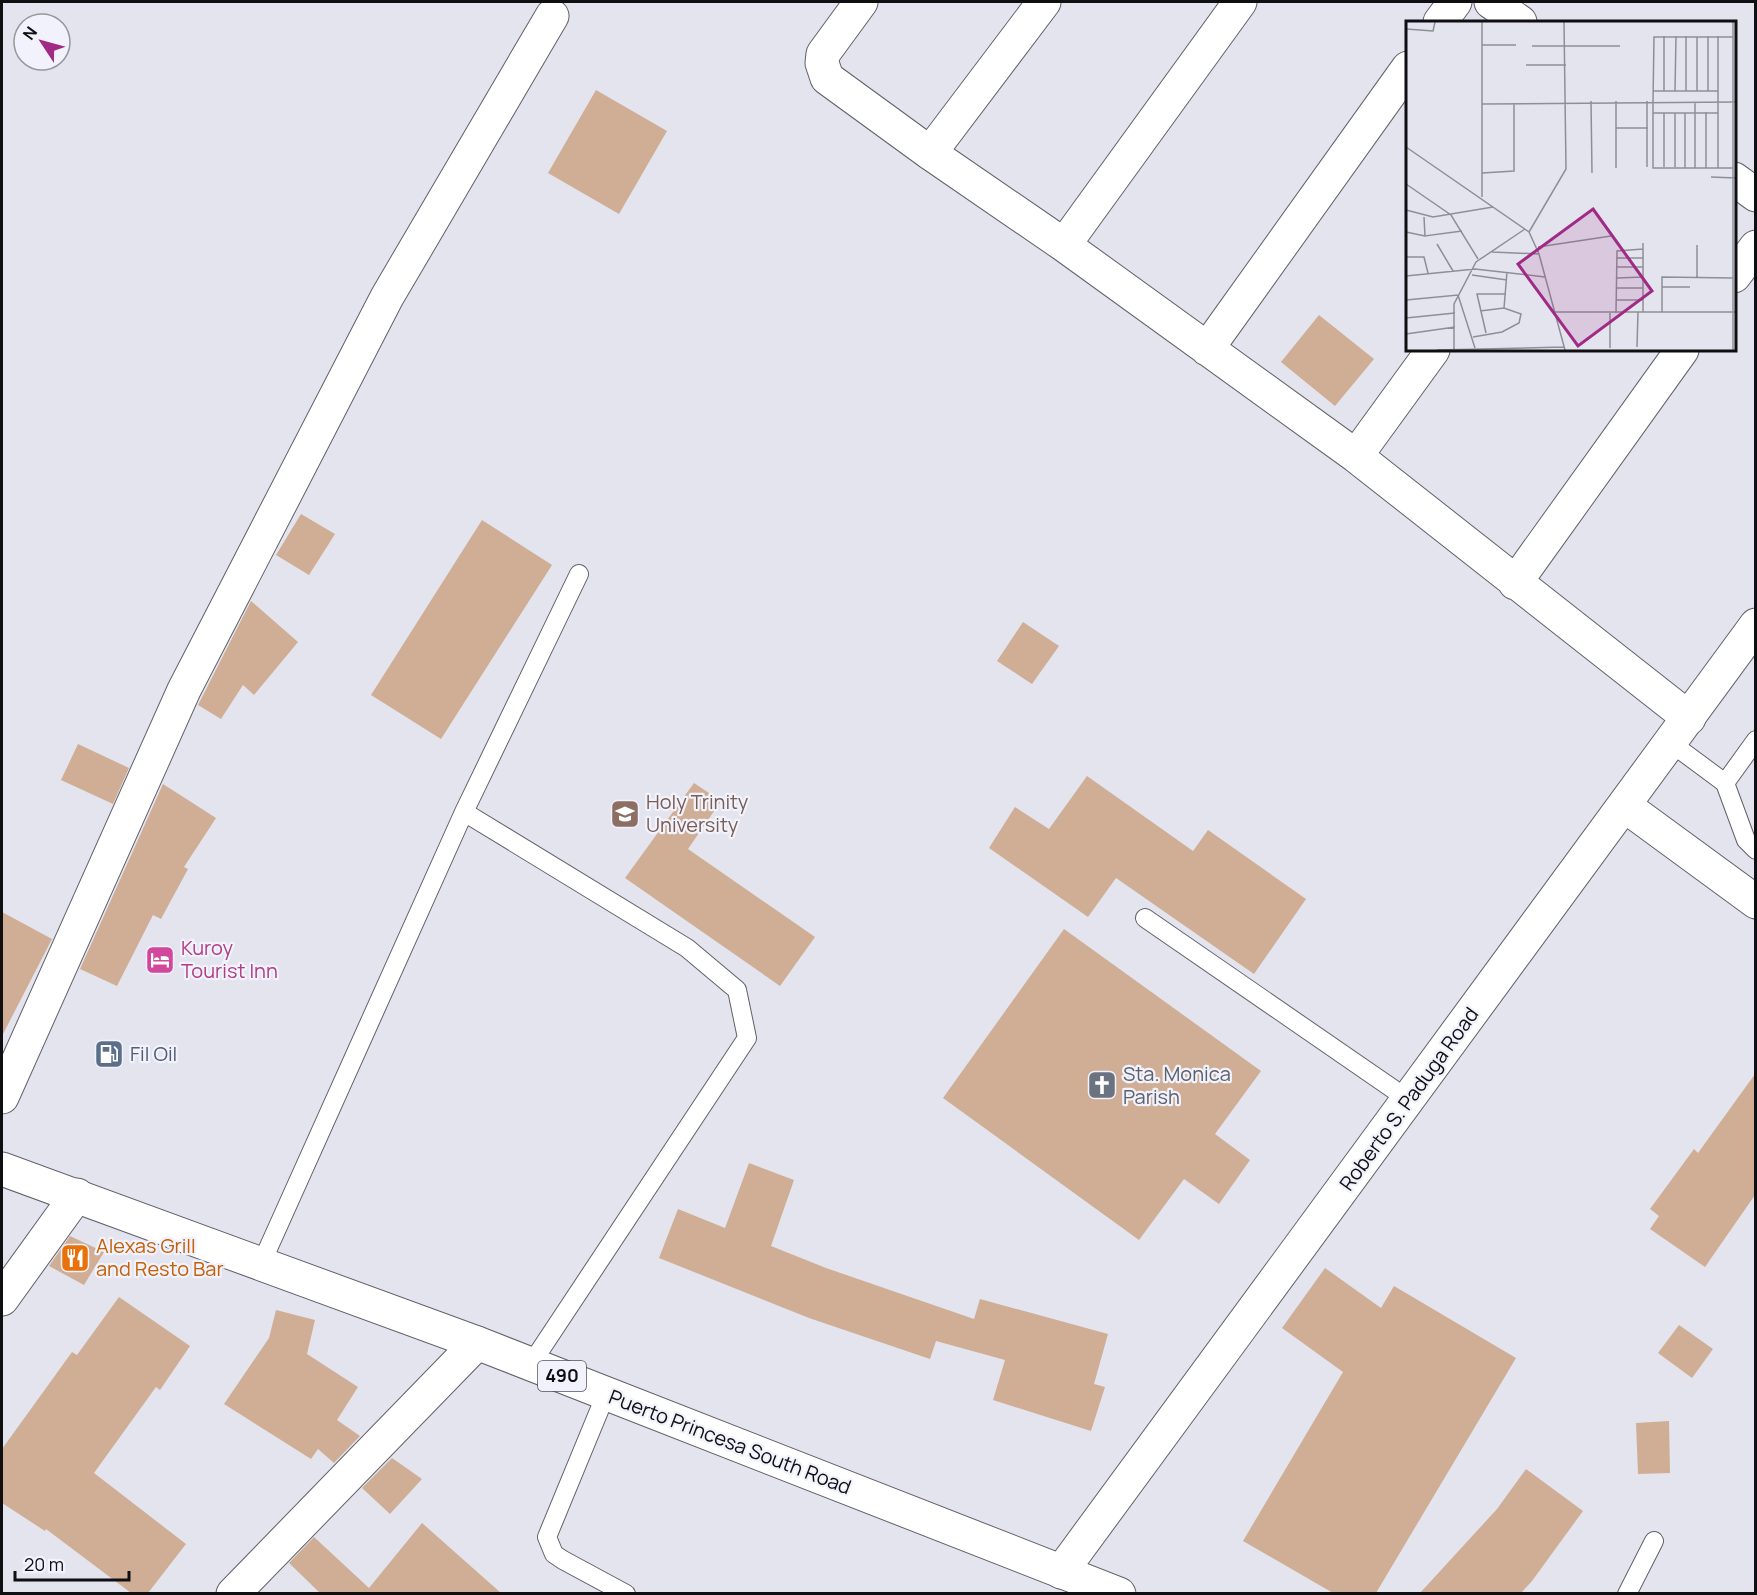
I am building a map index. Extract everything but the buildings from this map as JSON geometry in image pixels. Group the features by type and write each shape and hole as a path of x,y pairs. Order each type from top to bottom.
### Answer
{"street":[{"path":"861,2 823,54 823,71 827,78 930,153 1064,244 1356,456 1515,583 1680,731"},
{"path":"930,153 1044,2"},
{"path":"1064,244 1240,2"},
{"path":"1441,21 1455,2"},
{"path":"1491,2 1519,21"},
{"path":"2,1097 184,690 387,297 485,126 552,16"},
{"path":"1207,349 1406,69"},
{"path":"1736,181 1755,195"},
{"path":"1736,273 1755,247"},
{"path":"1356,456 1432,351"},
{"path":"1515,583 1681,351"},
{"name":"Roberto S. Paduga Road","path":"1061,1572 1754,631"},
{"path":"1625,806 1755,902"},
{"name":"Puerto Princesa South Road","path":"2,1169 262,1262 477,1343 1119,1593"},
{"path":"2,1299 77,1195"},
{"path":"244,1590 477,1343"}],"lane":[{"path":"262,1262 464,812 579,574"},
{"path":"1680,731 1725,783 1746,840 1755,850"},
{"path":"1725,783 1755,740"},
{"path":"464,812 687,948 737,990 747,1038 531,1364"},
{"path":"1145,918 1409,1100"},
{"path":"606,1394 547,1537 554,1554 626,1593"},
{"path":"1628,1593 1653,1541"}],"place":[{"name":"Holy Trinity University","path":"625,814"},
{"name":"Kuroy Tourist Inn","path":"160,960"},
{"name":"Fil Oil","path":"109,1054"},
{"name":"Sta. Monica Parish","path":"1102,1085"},
{"name":"Alexas Grill and Resto Bar","path":"75,1258"}]}
